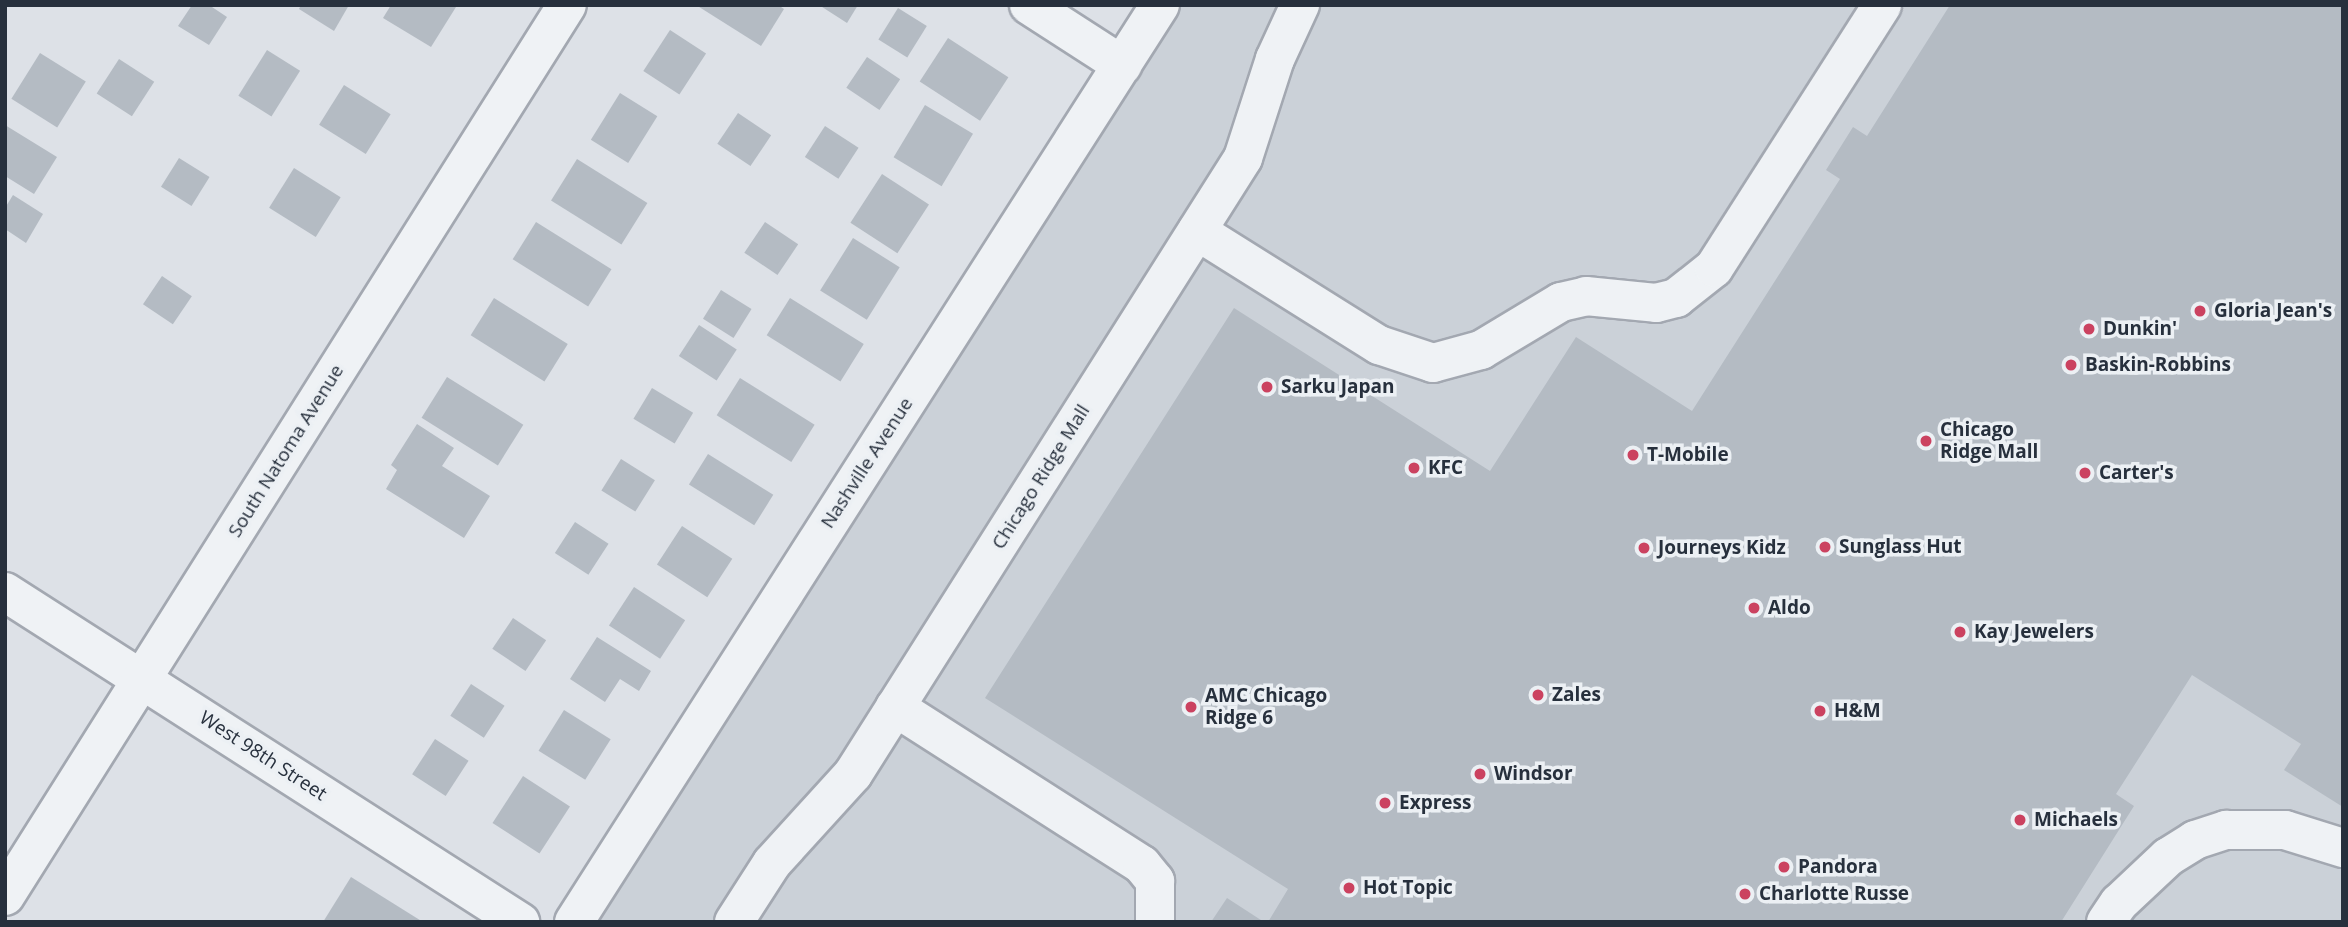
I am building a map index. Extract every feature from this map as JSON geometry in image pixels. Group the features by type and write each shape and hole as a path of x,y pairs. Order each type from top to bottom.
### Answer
{"street":[{"name":"South Natoma Avenue","path":"5,896 567,5"},
{"path":"1029,5 1122,65"},
{"name":"Nashville Avenue","path":"574,922 1160,5"},
{"name":"Chicago Ridge Mall","path":"734,922 780,853 853,774 1243,158 1275,59 1300,5"},
{"path":"1197,231 1379,345 1433,363 1481,350 1561,302 1586,296 1656,303 1676,298 1714,268 1882,5"},
{"name":"West 98th Street","path":"5,592 520,922"},
{"path":"895,707 1142,865 1155,881 1155,922"},
{"path":"2106,922 2168,858 2196,840 2225,830 2285,830 2343,848"}],"shaded area":[{"name":"Chicago Ridge Mall","path":"1178,5 2343,5 2343,922 590,922"}],"building":[{"path":"192,5 209,5 227,17 209,45 178,26"},
{"path":"301,5 349,5 334,31 299,9"},
{"path":"391,5 456,7 431,47 383,18"},
{"path":"696,5 778,5 784,9 761,46"},
{"path":"819,5 858,5 847,23"},
{"name":"Chicago Ridge Mall","path":"1950,5 2343,5 2343,807 2284,770 2301,744 2192,675 2116,794 2134,806 2061,922 1268,922 1288,889 985,698 1234,308 1490,471 1576,337 1692,411 1840,179 1826,170 1853,127 1867,136"},
{"path":"898,8 927,26 907,57 878,39"},
{"path":"670,30 706,53 679,95 643,71"},
{"path":"948,38 1008,77 980,121 920,82"},
{"path":"267,50 300,71 271,116 238,96"},
{"path":"40,53 86,82 57,127 11,99"},
{"path":"867,57 900,79 879,110 846,88"},
{"path":"119,59 154,82 132,116 97,93"},
{"path":"344,85 391,114 366,154 319,125"},
{"path":"620,93 657,116 628,163 591,140"},
{"path":"925,105 973,134 942,186 894,157"},
{"path":"738,113 771,135 750,166 717,144"},
{"path":"5,125 57,157 34,194 5,176"},
{"path":"825,126 859,148 838,179 805,157"},
{"path":"179,158 210,177 192,206 161,187"},
{"path":"577,159 647,203 621,245 551,201"},
{"path":"294,168 341,197 316,237 269,208"},
{"path":"882,174 929,204 897,253 850,223"},
{"path":"13,195 43,214 26,243 5,229 5,208"},
{"path":"536,222 611,269 588,306 513,259"},
{"path":"765,222 798,244 777,275 744,253"},
{"path":"853,238 900,267 867,320 820,291"},
{"path":"162,276 192,296 173,324 143,304"},
{"path":"721,290 752,309 734,338 703,319"},
{"path":"494,298 568,344 544,381 471,335"},
{"path":"790,298 864,344 840,381 767,335"},
{"path":"699,325 737,350 717,381 679,356"},
{"path":"447,377 523,425 498,465 422,418"},
{"path":"740,378 815,425 791,462 717,415"},
{"path":"652,388 693,413 675,444 633,419"},
{"path":"417,424 454,448 442,466 490,496 464,538 386,489 397,470 391,465"},
{"path":"708,454 773,495 754,525 689,485"},
{"path":"621,459 655,480 635,512 601,490"},
{"path":"575,522 609,544 588,575 555,553"},
{"path":"682,526 732,559 707,597 657,565"},
{"path":"634,587 685,620 660,659 609,626"},
{"path":"513,618 546,640 525,671 492,649"},
{"path":"597,637 651,671 639,691 620,679 605,702 570,679"},
{"path":"471,684 505,706 484,738 450,716"},
{"path":"564,710 611,739 585,780 539,751"},
{"path":"435,739 469,761 446,796 412,774"},
{"path":"523,776 570,806 539,853 493,823"},
{"path":"351,877 423,922 323,922"},
{"path":"1227,898 1264,922 1211,922"}],"place":[{"name":"Gloria Jean's","path":"2200,311"},
{"name":"Dunkin'","path":"2089,329"},
{"name":"Baskin-Robbins","path":"2071,365"},
{"name":"Sarku Japan","path":"1267,387"},
{"name":"Chicago Ridge Mall","path":"1926,441"},
{"name":"T-Mobile","path":"1633,455"},
{"name":"KFC","path":"1414,468"},
{"name":"Carter's","path":"2085,473"},
{"name":"Sunglass Hut","path":"1825,547"},
{"name":"Journeys Kidz","path":"1644,548"},
{"name":"Aldo","path":"1754,608"},
{"name":"Kay Jewelers","path":"1960,632"},
{"name":"Zales","path":"1538,695"},
{"name":"AMC Chicago Ridge 6","path":"1191,707"},
{"name":"H&M","path":"1820,711"},
{"name":"Windsor","path":"1480,774"},
{"name":"Express","path":"1385,803"},
{"name":"Michaels","path":"2020,820"},
{"name":"Pandora","path":"1784,867"},
{"name":"Hot Topic","path":"1349,888"},
{"name":"Charlotte Russe","path":"1745,894"}]}
